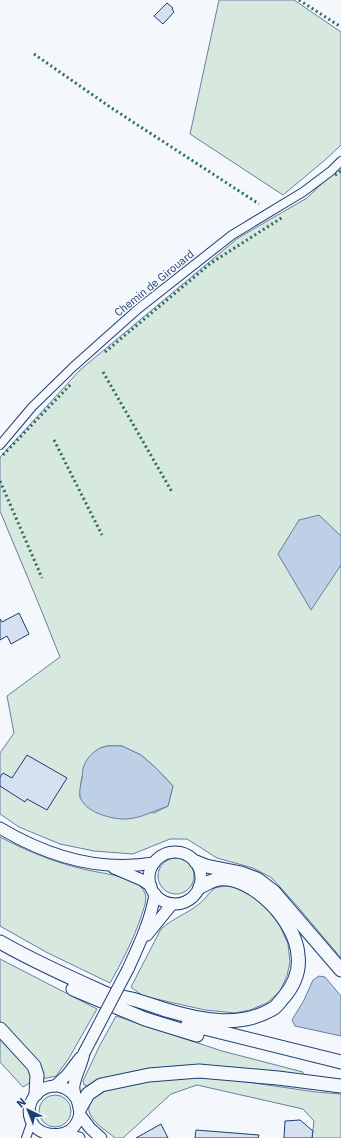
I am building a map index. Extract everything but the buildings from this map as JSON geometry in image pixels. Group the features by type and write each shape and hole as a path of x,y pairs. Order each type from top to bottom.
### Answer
{"main road":[{"path":"0,828 16,838 49,852 80,861 118,869 136,877 153,890 160,899 172,904 184,902 191,899 196,894 200,887 201,874 196,862"},
{"path":"55,1086 67,1075 84,1053 128,969 153,909 153,890 150,874 154,863 167,853 175,852 187,854 196,862 206,866 257,879 274,892 341,970"},
{"path":"102,865 118,866 154,863"},
{"path":"110,996 124,996 201,1019 232,1021 255,1017 275,1007 291,988 298,969 298,954 294,937 286,922 276,909 252,887 237,881 219,879 208,882 200,887"},
{"path":"139,945 172,904"},
{"path":"0,942 67,977 142,1009 180,1022 341,1062"},
{"path":"0,952 34,971 90,997 145,1019 200,1036 341,1071"},
{"path":"0,1029 34,1066 38,1075 36,1094 30,1107 34,1126 43,1133 54,1136 79,1138"},
{"path":"54,1136 72,1130 78,1120 79,1107 74,1087 84,1053"},
{"path":"79,1107 88,1094 101,1085 149,1075 199,1071 278,1078 341,1086"},
{"path":"36,1094 45,1088 55,1086 60,1086 70,1090 90,1128 101,1138"}],"street":[{"name":"Chemin de Girouard","path":"0,445 32,407 73,367 138,309 232,235 303,192 341,162"},
{"path":"26,1138 32,1121"}],"shaded area":[{"path":"219,0 294,0 341,32 341,145 283,195 190,134"},
{"path":"341,165 341,958 272,878 253,868 217,858 187,839 170,839 133,854 94,851 60,844 19,827 0,814 0,753 14,733 7,696 60,657 0,511 0,457 80,370 238,238 307,198","holes":["105,746 122,746 141,755 173,786 168,806 154,813 80,798 84,768 91,756 97,751"]},
{"path":"0,837 48,859 79,868 128,879 142,888 146,899 140,920 134,936 110,983 46,952 0,926"},
{"path":"176,858 186,861 191,866 194,876 191,886 186,891 176,894 166,891 161,886 158,876 161,866 166,861"},
{"path":"224,886 237,887 251,893 269,911 280,926 288,944 290,962 287,976 280,991 267,1003 250,1010 235,1013 205,1010 143,996 131,987 161,929 201,902 215,888"},
{"path":"0,959 97,1009 69,1058 56,1076 33,1081 23,1087 0,1062"},
{"path":"116,1016 222,1051 303,1072 303,1077 222,1067 98,1081 88,1086 84,1085 83,1081"},
{"path":"178,1078 219,1078 316,1092 341,1094 341,1138 312,1138 314,1121 303,1109 197,1085 171,1094 123,1138 115,1138 96,1123 90,1115 89,1111 91,1102 98,1094 125,1085"},
{"path":"52,1095 58,1095 67,1099 71,1111 67,1123 58,1127 52,1127 43,1123 39,1114 39,1108 43,1099"}],"water":[{"path":"319,515 341,536 341,565 311,610 278,554 299,520"},
{"path":"122,746 141,755 173,786 168,806 148,814 121,819 92,811 82,802 80,789 84,765 88,758 100,748"},
{"path":"319,976 325,977 341,996 341,1036 295,1026 292,1020 304,1000 313,980"}],"hedge":[{"path":"299,0 341,27"},
{"path":"34,54 110,107 259,204"},
{"path":"335,175 341,171"},
{"path":"105,352 211,263 283,217"},
{"path":"103,372 172,492"},
{"path":"3,455 71,384"},
{"path":"54,440 102,535"},
{"path":"0,481 42,578"}]}
